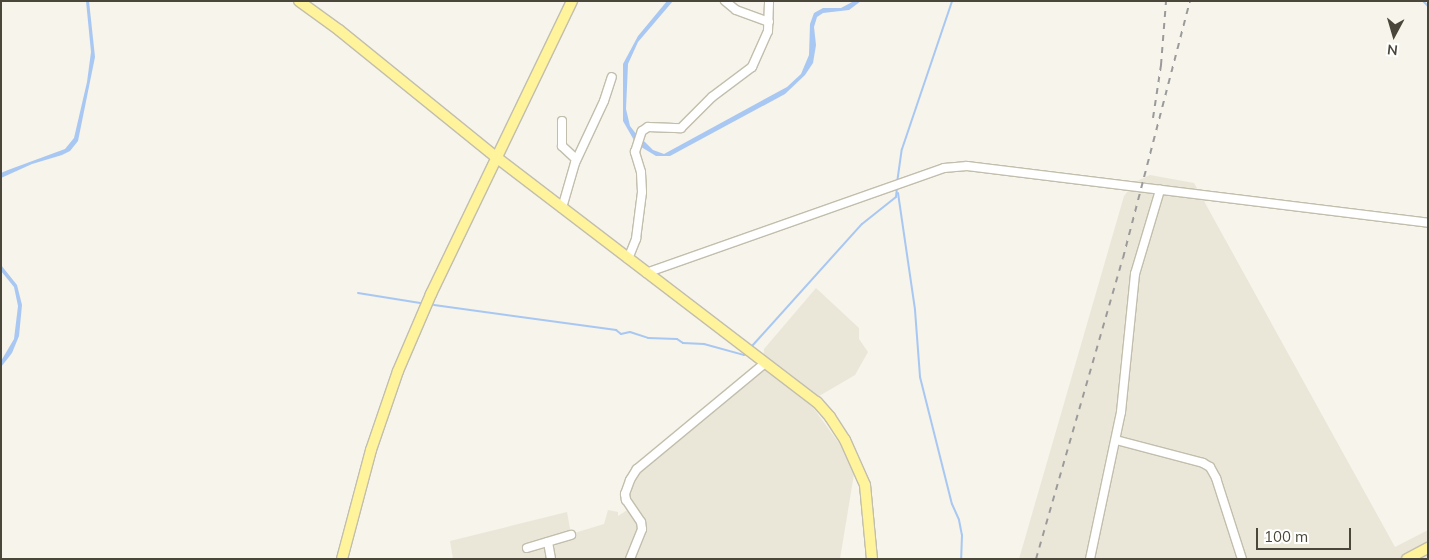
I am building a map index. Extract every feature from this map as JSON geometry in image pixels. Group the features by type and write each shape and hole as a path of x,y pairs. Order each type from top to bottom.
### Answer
{"main road":[{"path":"299,1 339,30 496,157 817,402 830,417 845,440 865,485 872,559"},
{"path":"342,559 371,450 398,371 496,157 572,1"},
{"path":"1406,559 1428,548"}],"street":[{"path":"725,1 736,10 769,22"},
{"path":"628,259 636,238 642,192 641,172 635,152 642,131 648,127 681,128 717,93 748,70 756,61 768,31 769,1"},
{"path":"562,208 576,159 604,102 612,77"},
{"path":"562,121 562,146 576,159"},
{"path":"646,273 944,168 967,166 1428,223"},
{"path":"1090,559 1116,440 1125,381 1135,274 1160,190"},
{"path":"630,559 642,529 641,522 626,500 625,494 630,480 637,469 765,363"},
{"path":"1116,440 1203,463 1210,468 1216,478 1242,559"},
{"path":"527,548 571,535"},
{"path":"548,542 550,559"}],"shaded area":[{"path":"1150,175 1194,183 1395,547 1428,530 1428,559 1019,559 1124,196 1135,182"},
{"path":"816,288 859,328 859,339 868,352 855,375 809,402 844,450 854,474 840,559 453,559 450,541 567,512 571,534 604,524 608,510 618,512 618,516 632,507 627,496 629,484 646,462 762,371 764,349"}],"water":[{"path":"86,1 89,1 95,57 78,141 70,151 62,155 32,164 1,178 1,173 65,149 74,138 87,82 91,52"},
{"path":"667,1 673,1 638,42 628,64 626,109 630,126 637,135 635,142 623,121 623,64 638,36"},
{"path":"854,1 861,1 849,10 823,13 817,17 814,27 816,45 813,63 805,75 785,94 670,156 656,156 638,145 641,138 653,150 664,154 787,87 801,74 809,55 810,24 814,13 823,8 841,8"},
{"path":"1,265 17,285 22,305 19,336 12,353 1,367 1,361 14,339 18,306 14,287 1,271"}],"waterway":[{"path":"897,183 902,149 952,1"},
{"path":"1423,1 1428,6"},
{"path":"752,346 862,224 896,197 897,187"},
{"path":"898,193 915,310 920,377 952,504 959,520 962,535 961,559"},
{"path":"358,293 420,303"},
{"path":"434,305 616,330 621,334 630,332 648,338 677,339 683,343 704,344 744,355 747,352"}],"railway":[{"path":"1153,118 1161,65 1166,1"},
{"path":"1036,559 1123,258 1190,1"}]}
